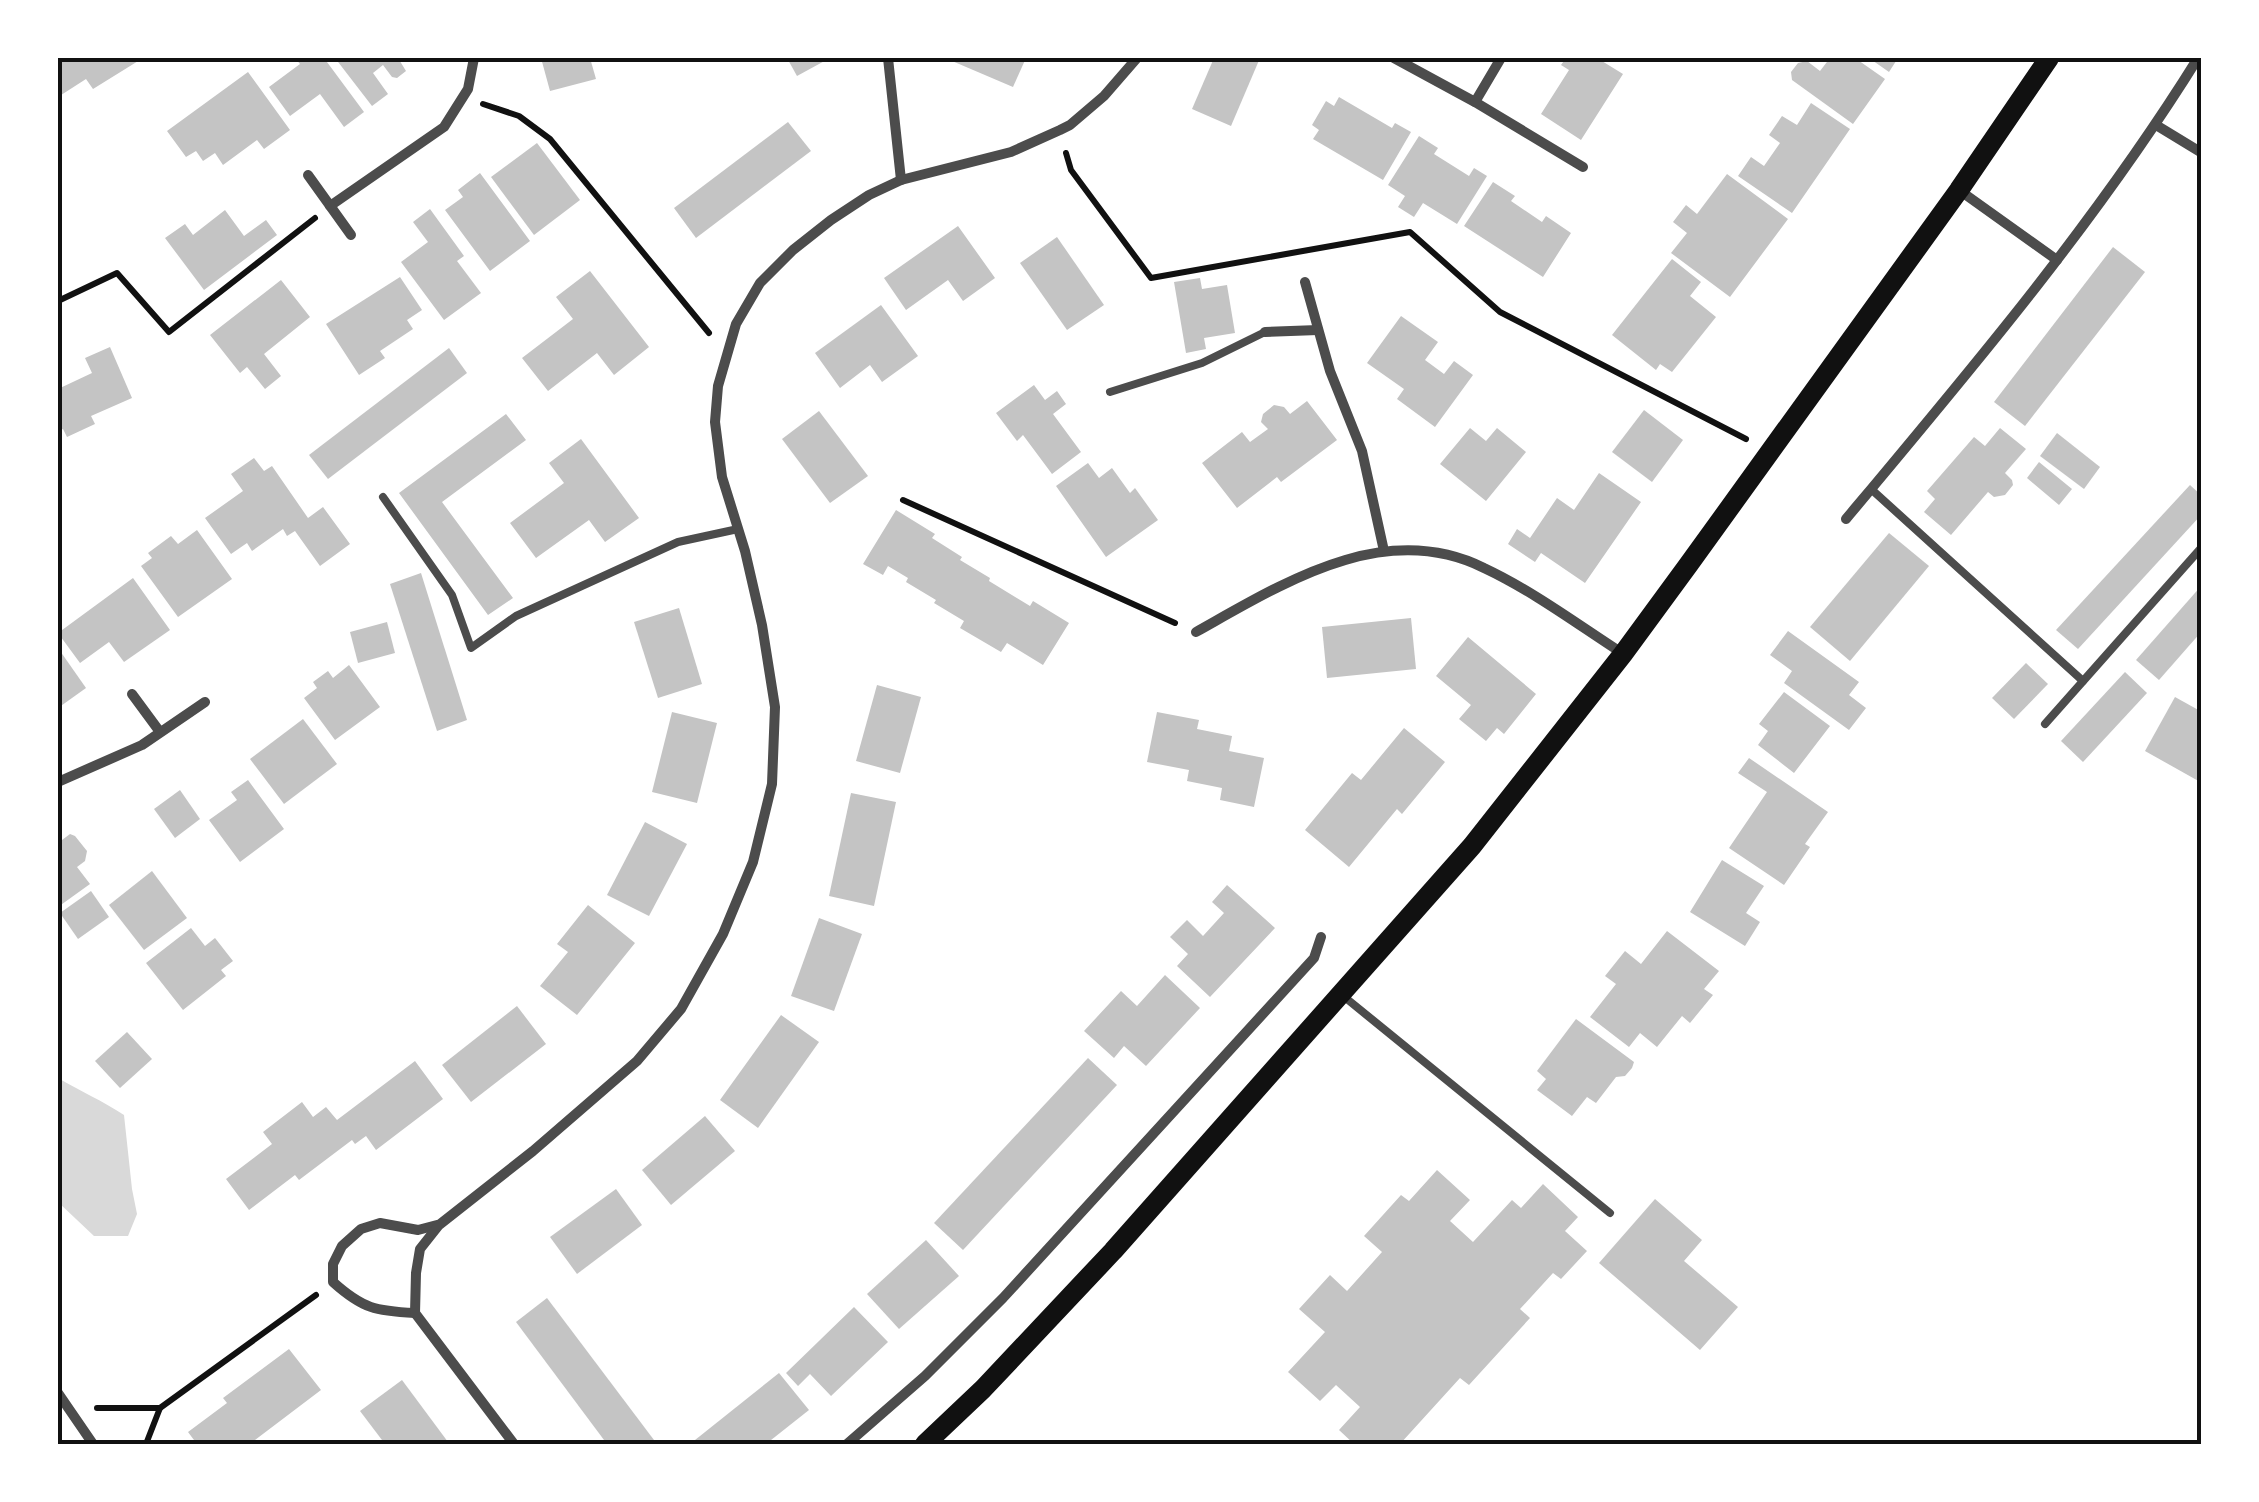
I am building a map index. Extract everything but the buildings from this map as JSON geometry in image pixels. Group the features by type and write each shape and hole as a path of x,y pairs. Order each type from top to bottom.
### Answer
{"main road":[{"path":"925,1444 1113,1251 1472,846 1623,654 1959,190 2049,58"}],"street":[{"path":"330,206 444,128 468,89 474,58"},
{"path":"888,58 900,180"},
{"path":"514,1444 415,1312 420,1249 438,1225 533,1151 636,1061 681,1009 723,934 752,862 772,784 774,706 762,625 722,477 715,422 718,386 736,324 760,283 831,220 900,180 1010,152 1060,130 1104,96 1138,58"},
{"path":"1394,58 1476,102 1583,168"},
{"path":"1476,102 1501,58"},
{"path":"1846,519 2057,260 2156,125 2198,58"},
{"path":"2156,125 2202,153"},
{"path":"308,175 351,235"},
{"path":"1959,190 2057,260"},
{"path":"1305,282 1330,371 1362,450 1384,551"},
{"path":"1265,332 1318,330"},
{"path":"1196,632 1282,583 1329,564 1384,551 1412,549 1454,556 1482,566 1623,654"},
{"path":"132,694 160,732"},
{"path":"58,782 142,745 205,702"},
{"path":"847,1444 925,1376 1016,1284 1314,958 1321,938"},
{"path":"415,1312 380,1311 352,1300 333,1282 332,1264 342,1246 361,1229 380,1223 418,1230 438,1225"},
{"path":"58,1394 94,1444"}],"lane":[{"path":"1110,392 1202,363 1265,332"},
{"path":"1870,489 2082,681"},
{"path":"383,497 452,595 470,648 516,616 678,542 738,528"},
{"path":"2045,724 2202,547"},
{"path":"1342,995 1610,1213"}],"path":[{"path":"463,97 519,116 550,139 727,354"},
{"path":"1060,130 1071,170 1151,278 1410,232 1500,312 1770,450"},
{"path":"58,302 117,273 170,332 330,206"},
{"path":"904,500 1196,632"},
{"path":"146,1444 160,1408 333,1282"},
{"path":"68,1408 160,1408"}],"shaded area":[{"path":"58,1078 124,1115 137,1214 128,1236 94,1236 58,1202"}]}
